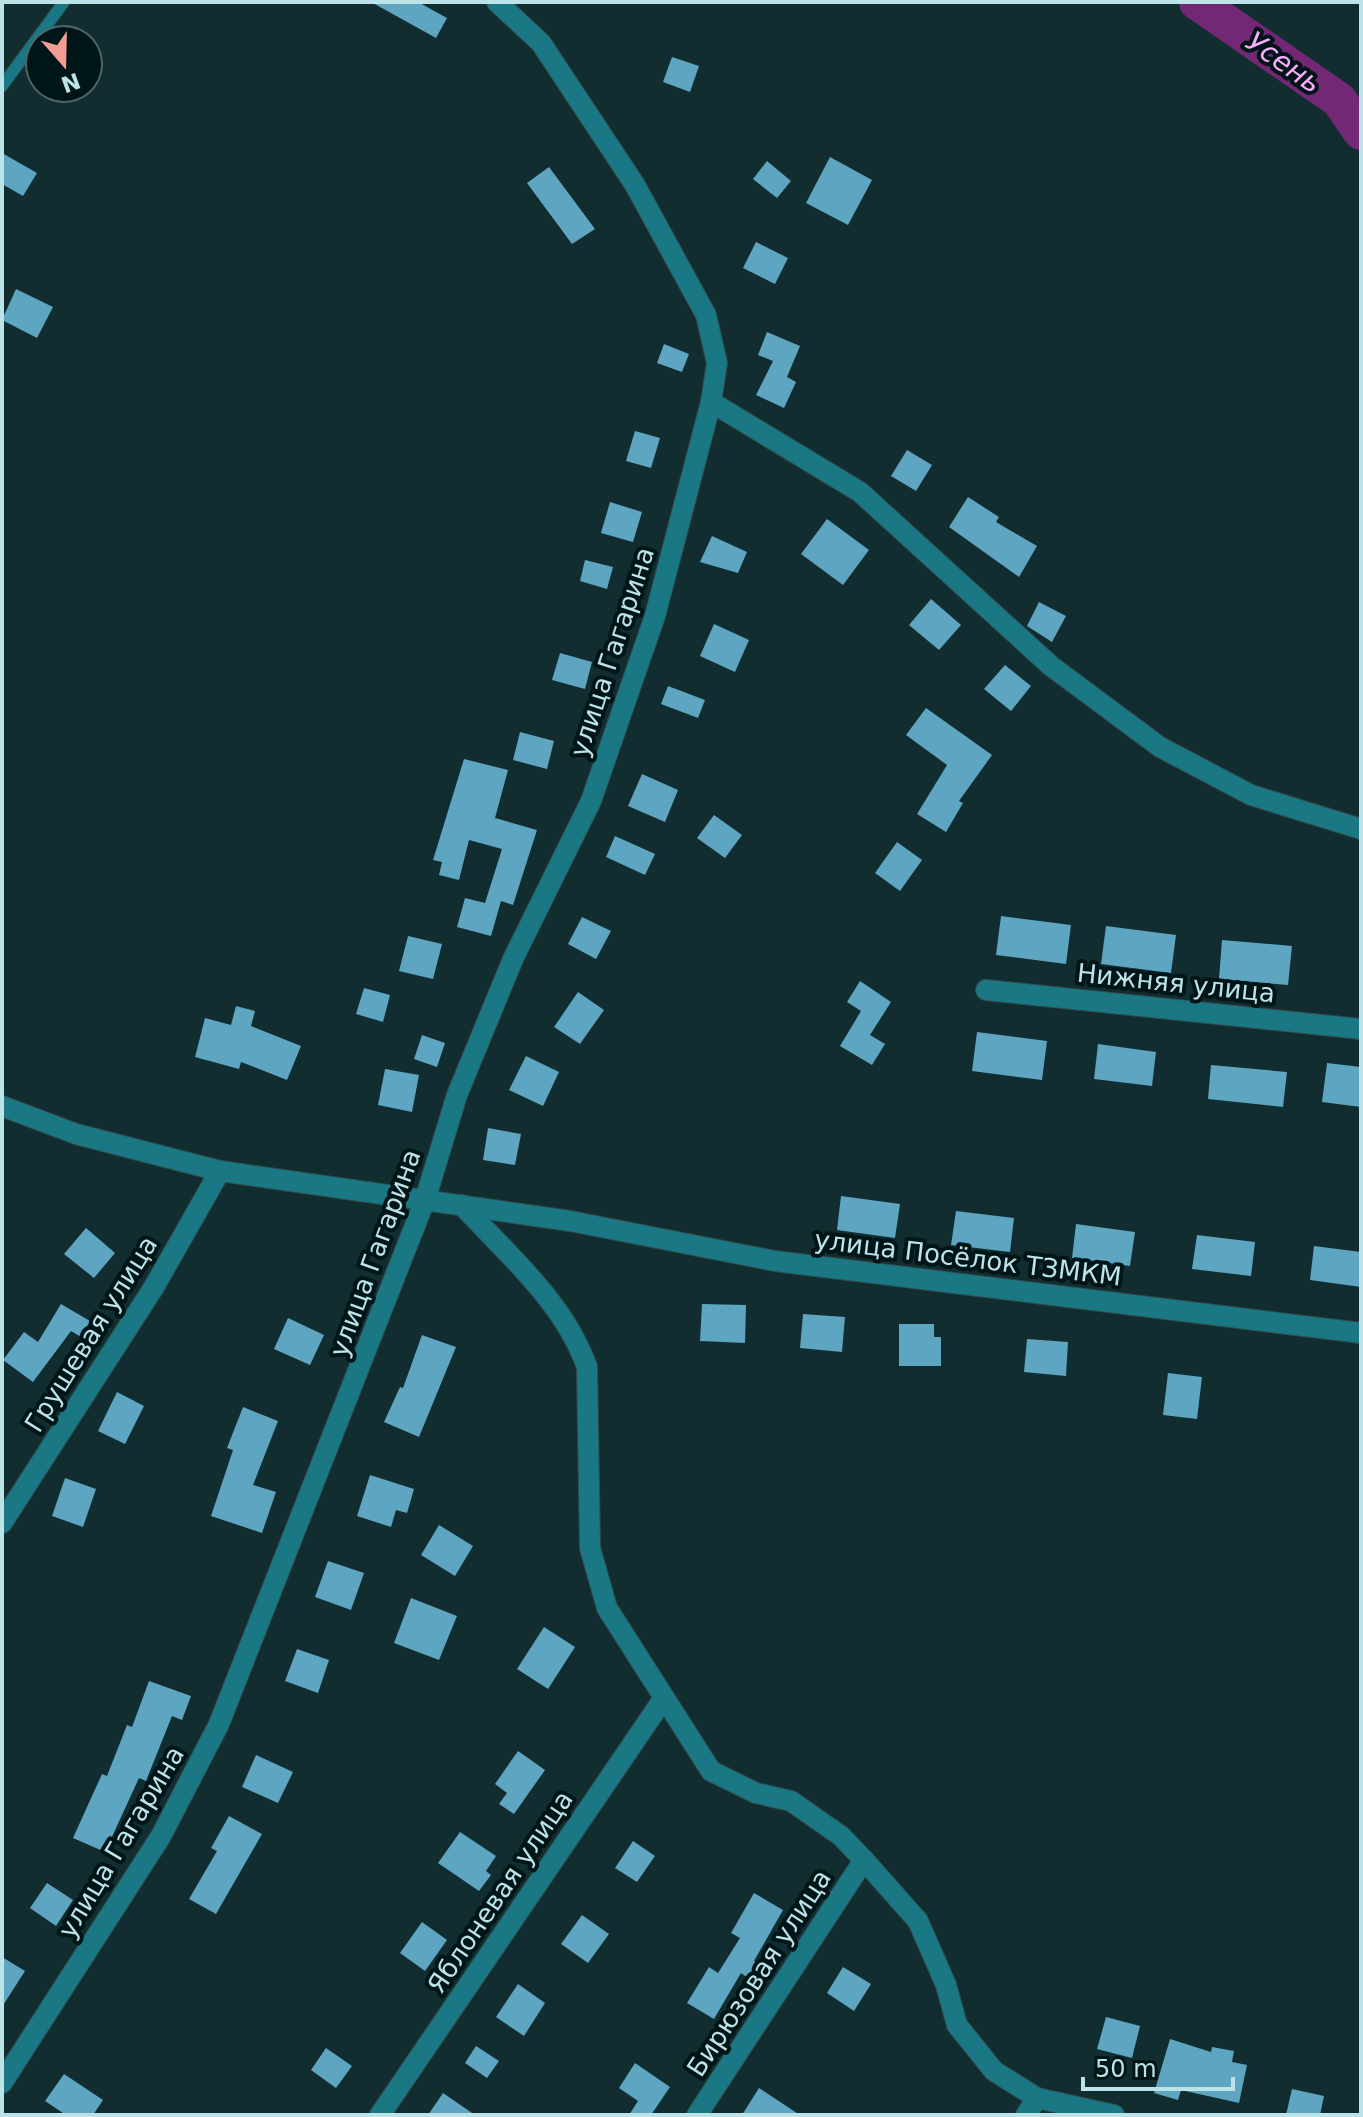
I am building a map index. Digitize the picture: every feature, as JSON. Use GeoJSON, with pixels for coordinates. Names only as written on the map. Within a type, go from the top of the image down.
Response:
{"type":"FeatureCollection","features":[{"type":"Feature","properties":{"kind":"street","name":"улица Гагарина"},"geometry":{"type":"LineString","coordinates":[[2,2083],[161,1836],[219,1724],[425,1200],[457,1095],[513,959],[591,801],[655,616],[711,402],[717,363],[706,315],[635,185],[541,43],[497,2]]}},
{"type":"Feature","properties":{"kind":"street"},"geometry":{"type":"LineString","coordinates":[[711,402],[860,492],[1051,666],[1160,747],[1251,795],[1361,829]]}},
{"type":"Feature","properties":{"kind":"street","name":"Нижняя улица"},"geometry":{"type":"LineString","coordinates":[[986,990],[1361,1029]]}},
{"type":"Feature","properties":{"kind":"street","name":"улица Посёлок ТЗМКМ"},"geometry":{"type":"LineString","coordinates":[[2,1106],[76,1134],[220,1171],[570,1221],[775,1261],[1361,1333]]}},
{"type":"Feature","properties":{"kind":"street","name":"Грушевая улица"},"geometry":{"type":"LineString","coordinates":[[2,1523],[154,1287],[220,1171]]}},
{"type":"Feature","properties":{"kind":"street"},"geometry":{"type":"LineString","coordinates":[[462,1205],[551,1301],[578,1342],[587,1367],[590,1548],[607,1608],[711,1771],[756,1793],[791,1801],[841,1836],[864,1860],[918,1921],[946,1985],[957,2025],[994,2071],[1032,2106],[1114,2115]]}},
{"type":"Feature","properties":{"kind":"street","name":"Яблоневая улица"},"geometry":{"type":"LineString","coordinates":[[380,2115],[664,1698]]}},
{"type":"Feature","properties":{"kind":"street","name":"Бирюзовая улица"},"geometry":{"type":"LineString","coordinates":[[697,2115],[864,1860]]}},
{"type":"Feature","properties":{"kind":"lane"},"geometry":{"type":"LineString","coordinates":[[2,86],[64,2]]}},
{"type":"Feature","properties":{"kind":"building"},"geometry":{"type":"Polygon","coordinates":[[[371,2],[418,2],[447,18],[436,38],[371,2]]]}},
{"type":"Feature","properties":{"kind":"building"},"geometry":{"type":"Polygon","coordinates":[[[672,57],[699,66],[690,92],[663,82],[672,57]]]}},
{"type":"Feature","properties":{"kind":"building"},"geometry":{"type":"Polygon","coordinates":[[[2,153],[37,173],[23,196],[2,184],[2,153]]]}},
{"type":"Feature","properties":{"kind":"building"},"geometry":{"type":"Polygon","coordinates":[[[830,157],[872,180],[848,225],[806,203],[830,157]]]}},
{"type":"Feature","properties":{"kind":"building"},"geometry":{"type":"Polygon","coordinates":[[[767,161],[791,181],[777,198],[753,179],[767,161]]]}},
{"type":"Feature","properties":{"kind":"building"},"geometry":{"type":"Polygon","coordinates":[[[549,167],[595,229],[572,244],[527,183],[549,167]]]}},
{"type":"Feature","properties":{"kind":"building"},"geometry":{"type":"Polygon","coordinates":[[[756,242],[788,258],[775,284],[743,268],[756,242]]]}},
{"type":"Feature","properties":{"kind":"building"},"geometry":{"type":"Polygon","coordinates":[[[16,289],[53,307],[37,338],[2,320],[16,289]]]}},
{"type":"Feature","properties":{"kind":"building"},"geometry":{"type":"Polygon","coordinates":[[[767,332],[800,346],[787,377],[796,382],[784,408],[756,395],[773,361],[758,355],[767,332]]]}},
{"type":"Feature","properties":{"kind":"building"},"geometry":{"type":"Polygon","coordinates":[[[664,344],[689,354],[682,372],[657,363],[664,344]]]}},
{"type":"Feature","properties":{"kind":"building"},"geometry":{"type":"Polygon","coordinates":[[[635,431],[660,438],[651,468],[626,461],[635,431]]]}},
{"type":"Feature","properties":{"kind":"building"},"geometry":{"type":"Polygon","coordinates":[[[907,450],[932,465],[916,491],[891,476],[907,450]]]}},
{"type":"Feature","properties":{"kind":"building"},"geometry":{"type":"Polygon","coordinates":[[[968,497],[999,517],[996,522],[1037,546],[1019,577],[949,527],[968,497]]]}},
{"type":"Feature","properties":{"kind":"building"},"geometry":{"type":"Polygon","coordinates":[[[610,502],[642,512],[633,542],[601,533],[610,502]]]}},
{"type":"Feature","properties":{"kind":"building"},"geometry":{"type":"Polygon","coordinates":[[[827,519],[869,550],[843,585],[801,554],[827,519]]]}},
{"type":"Feature","properties":{"kind":"building"},"geometry":{"type":"Polygon","coordinates":[[[712,536],[747,552],[738,573],[700,562],[712,536]]]}},
{"type":"Feature","properties":{"kind":"building"},"geometry":{"type":"Polygon","coordinates":[[[585,560],[613,567],[607,589],[580,581],[585,560]]]}},
{"type":"Feature","properties":{"kind":"building"},"geometry":{"type":"Polygon","coordinates":[[[931,599],[961,625],[939,650],[909,625],[931,599]]]}},
{"type":"Feature","properties":{"kind":"building"},"geometry":{"type":"Polygon","coordinates":[[[1039,602],[1066,616],[1052,642],[1027,626],[1039,602]]]}},
{"type":"Feature","properties":{"kind":"building"},"geometry":{"type":"Polygon","coordinates":[[[714,624],[749,640],[735,672],[700,656],[714,624]]]}},
{"type":"Feature","properties":{"kind":"building"},"geometry":{"type":"Polygon","coordinates":[[[560,653],[592,662],[585,689],[552,680],[560,653]]]}},
{"type":"Feature","properties":{"kind":"building"},"geometry":{"type":"Polygon","coordinates":[[[1005,665],[1031,686],[1011,711],[984,689],[1005,665]]]}},
{"type":"Feature","properties":{"kind":"building"},"geometry":{"type":"Polygon","coordinates":[[[668,686],[705,700],[698,718],[661,704],[668,686]]]}},
{"type":"Feature","properties":{"kind":"building"},"geometry":{"type":"Polygon","coordinates":[[[926,708],[992,755],[959,801],[963,803],[946,832],[917,814],[947,765],[906,735],[926,708]]]}},
{"type":"Feature","properties":{"kind":"building"},"geometry":{"type":"Polygon","coordinates":[[[520,732],[554,741],[547,769],[513,760],[520,732]]]}},
{"type":"Feature","properties":{"kind":"building"},"geometry":{"type":"Polygon","coordinates":[[[464,759],[508,770],[495,818],[537,830],[513,905],[501,901],[491,936],[457,927],[465,898],[485,903],[502,849],[469,840],[459,880],[439,875],[442,862],[433,860],[464,759]]]}},
{"type":"Feature","properties":{"kind":"building"},"geometry":{"type":"Polygon","coordinates":[[[642,774],[678,790],[665,822],[628,806],[642,774]]]}},
{"type":"Feature","properties":{"kind":"building"},"geometry":{"type":"Polygon","coordinates":[[[714,815],[742,835],[725,858],[697,838],[714,815]]]}},
{"type":"Feature","properties":{"kind":"building"},"geometry":{"type":"Polygon","coordinates":[[[615,836],[655,854],[645,875],[606,857],[615,836]]]}},
{"type":"Feature","properties":{"kind":"building"},"geometry":{"type":"Polygon","coordinates":[[[897,842],[922,860],[900,891],[875,873],[897,842]]]}},
{"type":"Feature","properties":{"kind":"building"},"geometry":{"type":"Polygon","coordinates":[[[1001,916],[1071,925],[1066,964],[996,955],[1001,916]]]}},
{"type":"Feature","properties":{"kind":"building"},"geometry":{"type":"Polygon","coordinates":[[[582,917],[611,931],[596,959],[568,944],[582,917]]]}},
{"type":"Feature","properties":{"kind":"building"},"geometry":{"type":"Polygon","coordinates":[[[1106,926],[1176,935],[1171,973],[1101,964],[1106,926]]]}},
{"type":"Feature","properties":{"kind":"building"},"geometry":{"type":"Polygon","coordinates":[[[408,936],[442,944],[433,979],[399,971],[408,936]]]}},
{"type":"Feature","properties":{"kind":"building"},"geometry":{"type":"Polygon","coordinates":[[[1222,940],[1292,946],[1288,985],[1219,979],[1222,940]]]}},
{"type":"Feature","properties":{"kind":"building"},"geometry":{"type":"Polygon","coordinates":[[[860,981],[891,1002],[870,1035],[885,1044],[872,1065],[840,1046],[861,1011],[847,1002],[860,981]]]}},
{"type":"Feature","properties":{"kind":"building"},"geometry":{"type":"Polygon","coordinates":[[[364,988],[390,995],[383,1022],[356,1014],[364,988]]]}},
{"type":"Feature","properties":{"kind":"building"},"geometry":{"type":"Polygon","coordinates":[[[578,992],[604,1010],[580,1044],[554,1027],[578,992]]]}},
{"type":"Feature","properties":{"kind":"building"},"geometry":{"type":"Polygon","coordinates":[[[236,1006],[255,1011],[251,1026],[301,1046],[287,1080],[241,1062],[239,1069],[195,1057],[205,1018],[231,1025],[236,1006]]]}},
{"type":"Feature","properties":{"kind":"building"},"geometry":{"type":"Polygon","coordinates":[[[977,1032],[1047,1041],[1042,1080],[972,1071],[977,1032]]]}},
{"type":"Feature","properties":{"kind":"building"},"geometry":{"type":"Polygon","coordinates":[[[422,1035],[445,1043],[437,1067],[414,1059],[422,1035]]]}},
{"type":"Feature","properties":{"kind":"building"},"geometry":{"type":"Polygon","coordinates":[[[1098,1044],[1156,1052],[1152,1086],[1094,1079],[1098,1044]]]}},
{"type":"Feature","properties":{"kind":"building"},"geometry":{"type":"Polygon","coordinates":[[[526,1056],[559,1072],[543,1106],[509,1090],[526,1056]]]}},
{"type":"Feature","properties":{"kind":"building"},"geometry":{"type":"Polygon","coordinates":[[[1327,1063],[1361,1067],[1361,1107],[1322,1102],[1327,1063]]]}},
{"type":"Feature","properties":{"kind":"building"},"geometry":{"type":"Polygon","coordinates":[[[1211,1065],[1287,1072],[1283,1107],[1208,1099],[1211,1065]]]}},
{"type":"Feature","properties":{"kind":"building"},"geometry":{"type":"Polygon","coordinates":[[[385,1069],[419,1075],[412,1112],[378,1105],[385,1069]]]}},
{"type":"Feature","properties":{"kind":"building"},"geometry":{"type":"Polygon","coordinates":[[[488,1128],[521,1134],[515,1165],[483,1160],[488,1128]]]}},
{"type":"Feature","properties":{"kind":"building"},"geometry":{"type":"Polygon","coordinates":[[[841,1196],[900,1204],[895,1238],[837,1230],[841,1196]]]}},
{"type":"Feature","properties":{"kind":"building"},"geometry":{"type":"Polygon","coordinates":[[[956,1211],[1014,1218],[1010,1252],[951,1245],[956,1211]]]}},
{"type":"Feature","properties":{"kind":"building"},"geometry":{"type":"Polygon","coordinates":[[[1076,1224],[1135,1232],[1130,1266],[1072,1258],[1076,1224]]]}},
{"type":"Feature","properties":{"kind":"building"},"geometry":{"type":"Polygon","coordinates":[[[86,1228],[115,1253],[94,1278],[64,1254],[86,1228]]]}},
{"type":"Feature","properties":{"kind":"building"},"geometry":{"type":"Polygon","coordinates":[[[1197,1235],[1255,1242],[1251,1276],[1192,1269],[1197,1235]]]}},
{"type":"Feature","properties":{"kind":"building"},"geometry":{"type":"Polygon","coordinates":[[[1314,1246],[1361,1252],[1361,1287],[1310,1280],[1314,1246]]]}},
{"type":"Feature","properties":{"kind":"building"},"geometry":{"type":"Polygon","coordinates":[[[61,1304],[90,1321],[81,1337],[71,1331],[33,1382],[3,1360],[24,1332],[38,1342],[61,1304]]]}},
{"type":"Feature","properties":{"kind":"building"},"geometry":{"type":"Polygon","coordinates":[[[702,1304],[746,1305],[745,1343],[700,1341],[702,1304]]]}},
{"type":"Feature","properties":{"kind":"building"},"geometry":{"type":"Polygon","coordinates":[[[803,1314],[845,1317],[842,1352],[800,1348],[803,1314]]]}},
{"type":"Feature","properties":{"kind":"building"},"geometry":{"type":"Polygon","coordinates":[[[288,1318],[324,1335],[310,1365],[274,1349],[288,1318]]]}},
{"type":"Feature","properties":{"kind":"building"},"geometry":{"type":"Polygon","coordinates":[[[899,1324],[934,1324],[934,1337],[941,1337],[941,1366],[899,1366],[899,1324]]]}},
{"type":"Feature","properties":{"kind":"building"},"geometry":{"type":"Polygon","coordinates":[[[422,1335],[456,1347],[419,1437],[384,1422],[400,1387],[403,1388],[422,1335]]]}},
{"type":"Feature","properties":{"kind":"building"},"geometry":{"type":"Polygon","coordinates":[[[1027,1339],[1068,1342],[1066,1376],[1024,1372],[1027,1339]]]}},
{"type":"Feature","properties":{"kind":"building"},"geometry":{"type":"Polygon","coordinates":[[[1168,1373],[1202,1377],[1197,1419],[1163,1415],[1168,1373]]]}},
{"type":"Feature","properties":{"kind":"building"},"geometry":{"type":"Polygon","coordinates":[[[117,1392],[144,1406],[125,1444],[98,1431],[117,1392]]]}},
{"type":"Feature","properties":{"kind":"building"},"geometry":{"type":"Polygon","coordinates":[[[243,1407],[278,1421],[253,1485],[276,1492],[262,1533],[211,1516],[233,1450],[227,1448],[243,1407]]]}},
{"type":"Feature","properties":{"kind":"building"},"geometry":{"type":"Polygon","coordinates":[[[370,1475],[414,1489],[407,1513],[396,1510],[391,1527],[357,1516],[370,1475]]]}},
{"type":"Feature","properties":{"kind":"building"},"geometry":{"type":"Polygon","coordinates":[[[65,1478],[96,1489],[83,1527],[52,1516],[65,1478]]]}},
{"type":"Feature","properties":{"kind":"building"},"geometry":{"type":"Polygon","coordinates":[[[439,1525],[473,1546],[455,1576],[421,1555],[439,1525]]]}},
{"type":"Feature","properties":{"kind":"building"},"geometry":{"type":"Polygon","coordinates":[[[328,1561],[364,1573],[351,1610],[315,1597],[328,1561]]]}},
{"type":"Feature","properties":{"kind":"building"},"geometry":{"type":"Polygon","coordinates":[[[411,1598],[457,1616],[439,1660],[394,1643],[411,1598]]]}},
{"type":"Feature","properties":{"kind":"building"},"geometry":{"type":"Polygon","coordinates":[[[544,1627],[575,1647],[548,1689],[517,1669],[544,1627]]]}},
{"type":"Feature","properties":{"kind":"building"},"geometry":{"type":"Polygon","coordinates":[[[297,1649],[329,1660],[318,1693],[285,1681],[297,1649]]]}},
{"type":"Feature","properties":{"kind":"building"},"geometry":{"type":"Polygon","coordinates":[[[149,1681],[191,1696],[182,1720],[172,1716],[146,1781],[139,1778],[105,1852],[73,1838],[102,1774],[107,1776],[127,1725],[132,1727],[149,1681]]]}},
{"type":"Feature","properties":{"kind":"building"},"geometry":{"type":"Polygon","coordinates":[[[518,1751],[545,1770],[514,1814],[499,1804],[507,1793],[495,1784],[518,1751]]]}},
{"type":"Feature","properties":{"kind":"building"},"geometry":{"type":"Polygon","coordinates":[[[256,1755],[293,1772],[278,1803],[242,1787],[256,1755]]]}},
{"type":"Feature","properties":{"kind":"building"},"geometry":{"type":"Polygon","coordinates":[[[229,1816],[262,1834],[216,1914],[189,1899],[217,1851],[211,1848],[229,1816]]]}},
{"type":"Feature","properties":{"kind":"building"},"geometry":{"type":"Polygon","coordinates":[[[460,1832],[496,1856],[486,1871],[491,1875],[479,1891],[438,1863],[460,1832]]]}},
{"type":"Feature","properties":{"kind":"building"},"geometry":{"type":"Polygon","coordinates":[[[633,1841],[655,1856],[637,1882],[615,1868],[633,1841]]]}},
{"type":"Feature","properties":{"kind":"building"},"geometry":{"type":"Polygon","coordinates":[[[47,1883],[73,1900],[56,1926],[30,1908],[47,1883]]]}},
{"type":"Feature","properties":{"kind":"building"},"geometry":{"type":"Polygon","coordinates":[[[754,1893],[783,1910],[754,1961],[762,1966],[752,1981],[741,1973],[714,2019],[687,2003],[709,1967],[718,1973],[740,1938],[731,1933],[754,1893]]]}},
{"type":"Feature","properties":{"kind":"building"},"geometry":{"type":"Polygon","coordinates":[[[582,1915],[609,1934],[588,1963],[561,1944],[582,1915]]]}},
{"type":"Feature","properties":{"kind":"building"},"geometry":{"type":"Polygon","coordinates":[[[422,1922],[447,1940],[425,1971],[400,1953],[422,1922]]]}},
{"type":"Feature","properties":{"kind":"building"},"geometry":{"type":"Polygon","coordinates":[[[2,1957],[25,1971],[2,2007],[2,1957]]]}},
{"type":"Feature","properties":{"kind":"building"},"geometry":{"type":"Polygon","coordinates":[[[843,1967],[871,1984],[854,2011],[827,1993],[843,1967]]]}},
{"type":"Feature","properties":{"kind":"building"},"geometry":{"type":"Polygon","coordinates":[[[518,1984],[545,2003],[524,2036],[496,2017],[518,1984]]]}},
{"type":"Feature","properties":{"kind":"building"},"geometry":{"type":"Polygon","coordinates":[[[1106,2017],[1140,2026],[1132,2058],[1097,2049],[1106,2017]]]}},
{"type":"Feature","properties":{"kind":"building"},"geometry":{"type":"Polygon","coordinates":[[[1170,2039],[1211,2052],[1212,2047],[1234,2051],[1232,2062],[1247,2065],[1239,2103],[1181,2090],[1178,2100],[1154,2093],[1170,2039]]]}},
{"type":"Feature","properties":{"kind":"building"},"geometry":{"type":"Polygon","coordinates":[[[476,2046],[499,2061],[487,2078],[465,2063],[476,2046]]]}},
{"type":"Feature","properties":{"kind":"building"},"geometry":{"type":"Polygon","coordinates":[[[326,2048],[352,2066],[336,2088],[311,2070],[326,2048]]]}},
{"type":"Feature","properties":{"kind":"building"},"geometry":{"type":"Polygon","coordinates":[[[635,2063],[670,2087],[651,2115],[629,2115],[638,2101],[619,2088],[635,2063]]]}},
{"type":"Feature","properties":{"kind":"building"},"geometry":{"type":"Polygon","coordinates":[[[64,2074],[103,2100],[93,2115],[66,2115],[45,2101],[64,2074]]]}},
{"type":"Feature","properties":{"kind":"building"},"geometry":{"type":"Polygon","coordinates":[[[759,2088],[800,2115],[742,2115],[759,2088]]]}},
{"type":"Feature","properties":{"kind":"building"},"geometry":{"type":"Polygon","coordinates":[[[1292,2089],[1324,2096],[1320,2115],[1286,2115],[1292,2089]]]}},
{"type":"Feature","properties":{"kind":"building"},"geometry":{"type":"Polygon","coordinates":[[[443,2093],[475,2115],[428,2115],[443,2093]]]}},
{"type":"Feature","properties":{"kind":"waterway","name":"Усень"},"geometry":{"type":"LineString","coordinates":[[1197,2],[1339,100],[1361,132]]}}]}
